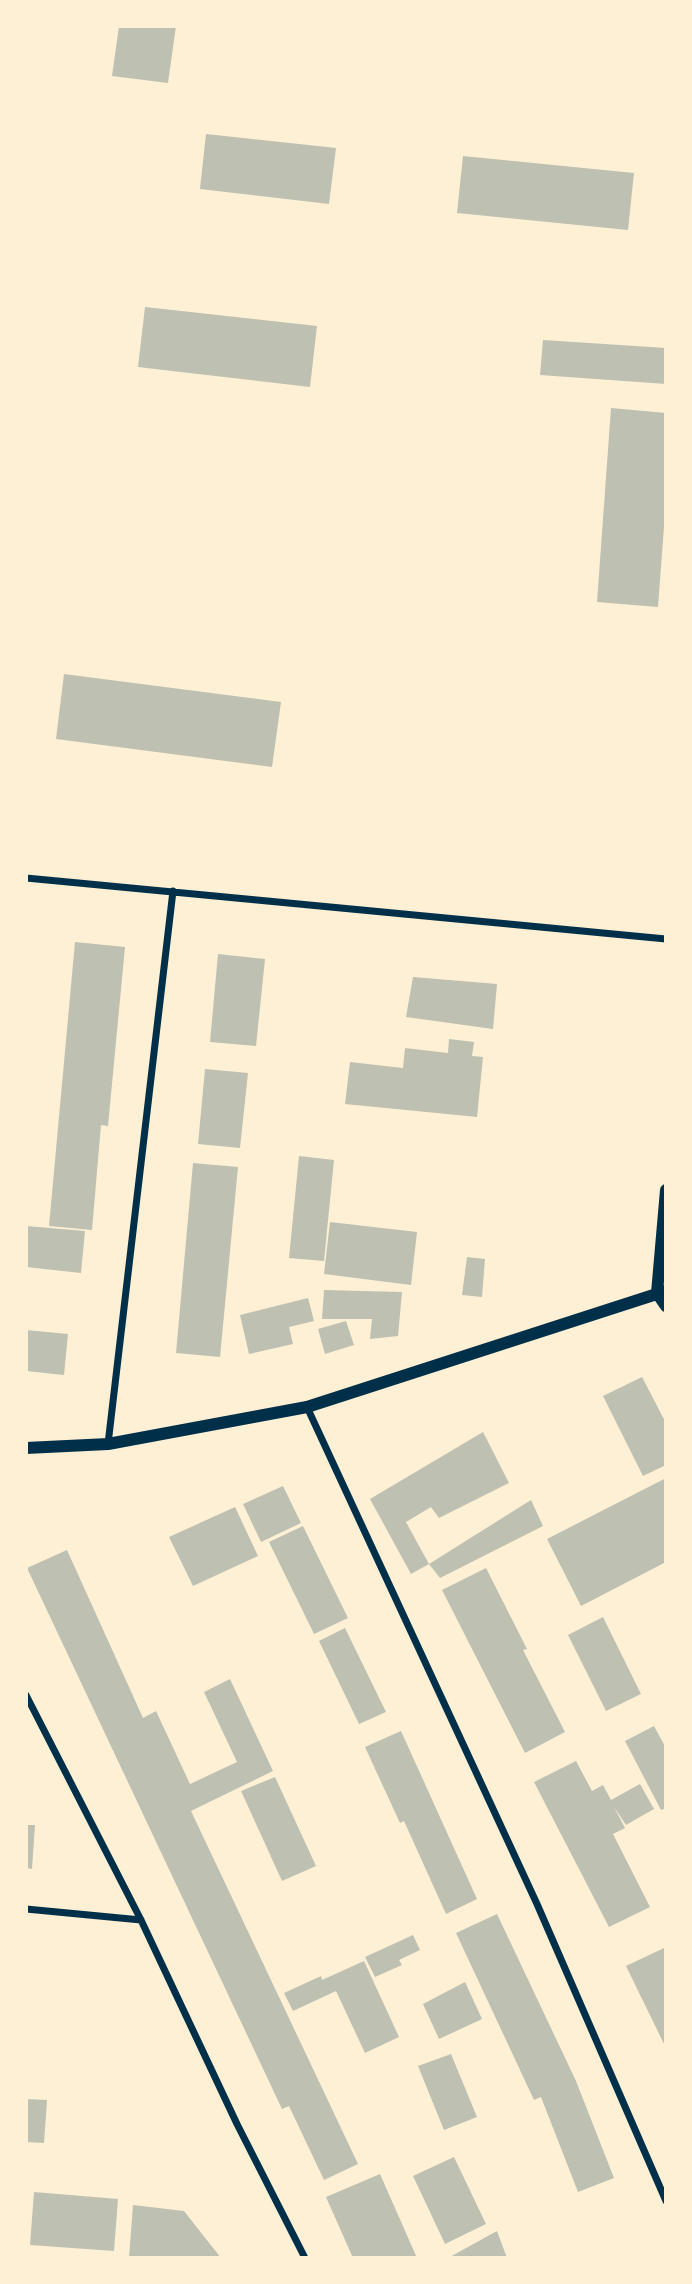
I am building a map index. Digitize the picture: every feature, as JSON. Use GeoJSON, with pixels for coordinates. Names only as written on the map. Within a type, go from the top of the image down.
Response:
{"type":"FeatureCollection","features":[{"type":"Feature","properties":{"kind":"street"},"geometry":{"type":"LineString","coordinates":[[26,878],[666,939]]}},
{"type":"Feature","properties":{"kind":"street"},"geometry":{"type":"LineString","coordinates":[[108,1444],[173,891]]}},
{"type":"Feature","properties":{"kind":"street"},"geometry":{"type":"LineString","coordinates":[[666,1190],[662,1292],[666,1306]]}},
{"type":"Feature","properties":{"kind":"street"},"geometry":{"type":"LineString","coordinates":[[26,1448],[108,1444],[307,1407],[662,1292]]}},
{"type":"Feature","properties":{"kind":"street"},"geometry":{"type":"LineString","coordinates":[[307,1407],[537,1904],[666,2201]]}},
{"type":"Feature","properties":{"kind":"street"},"geometry":{"type":"LineString","coordinates":[[26,1695],[141,1920],[236,2124],[305,2258]]}},
{"type":"Feature","properties":{"kind":"street"},"geometry":{"type":"LineString","coordinates":[[26,1909],[141,1920]]}},
{"type":"Feature","properties":{"kind":"building"},"geometry":{"type":"Polygon","coordinates":[[[119,26],[176,26],[168,83],[112,76],[119,26]]]}},
{"type":"Feature","properties":{"kind":"building"},"geometry":{"type":"Polygon","coordinates":[[[206,134],[336,148],[329,204],[200,189],[206,134]]]}},
{"type":"Feature","properties":{"kind":"building"},"geometry":{"type":"Polygon","coordinates":[[[463,156],[634,173],[628,230],[457,213],[463,156]]]}},
{"type":"Feature","properties":{"kind":"building"},"geometry":{"type":"Polygon","coordinates":[[[145,307],[317,326],[310,387],[138,367],[145,307]]]}},
{"type":"Feature","properties":{"kind":"building"},"geometry":{"type":"Polygon","coordinates":[[[543,340],[666,348],[666,384],[540,375],[543,340]]]}},
{"type":"Feature","properties":{"kind":"building"},"geometry":{"type":"Polygon","coordinates":[[[611,408],[666,413],[666,500],[658,607],[597,602],[611,408]]]}},
{"type":"Feature","properties":{"kind":"building"},"geometry":{"type":"Polygon","coordinates":[[[64,674],[281,702],[272,767],[56,739],[64,674]]]}},
{"type":"Feature","properties":{"kind":"building"},"geometry":{"type":"Polygon","coordinates":[[[75,942],[125,947],[108,1126],[101,1125],[92,1230],[49,1226],[75,942]]]}},
{"type":"Feature","properties":{"kind":"building"},"geometry":{"type":"Polygon","coordinates":[[[218,954],[265,959],[256,1046],[210,1042],[218,954]]]}},
{"type":"Feature","properties":{"kind":"building"},"geometry":{"type":"Polygon","coordinates":[[[413,977],[497,984],[493,1029],[406,1017],[413,977]]]}},
{"type":"Feature","properties":{"kind":"building"},"geometry":{"type":"Polygon","coordinates":[[[449,1039],[474,1042],[472,1056],[483,1057],[477,1117],[345,1104],[350,1062],[403,1068],[405,1048],[448,1053],[449,1039]]]}},
{"type":"Feature","properties":{"kind":"building"},"geometry":{"type":"Polygon","coordinates":[[[205,1069],[248,1073],[240,1148],[198,1144],[205,1069]]]}},
{"type":"Feature","properties":{"kind":"building"},"geometry":{"type":"Polygon","coordinates":[[[299,1156],[334,1160],[324,1261],[289,1258],[299,1156]]]}},
{"type":"Feature","properties":{"kind":"building"},"geometry":{"type":"Polygon","coordinates":[[[193,1163],[238,1167],[220,1357],[176,1353],[193,1163]]]}},
{"type":"Feature","properties":{"kind":"building"},"geometry":{"type":"Polygon","coordinates":[[[330,1222],[417,1232],[411,1285],[324,1274],[330,1222]]]}},
{"type":"Feature","properties":{"kind":"building"},"geometry":{"type":"Polygon","coordinates":[[[26,1226],[85,1231],[81,1273],[26,1267],[26,1226]]]}},
{"type":"Feature","properties":{"kind":"building"},"geometry":{"type":"Polygon","coordinates":[[[467,1257],[485,1259],[482,1297],[462,1295],[467,1257]]]}},
{"type":"Feature","properties":{"kind":"building"},"geometry":{"type":"Polygon","coordinates":[[[324,1290],[402,1292],[398,1336],[370,1339],[372,1319],[322,1319],[324,1290]]]}},
{"type":"Feature","properties":{"kind":"building"},"geometry":{"type":"Polygon","coordinates":[[[308,1298],[314,1321],[289,1327],[293,1344],[249,1354],[240,1315],[308,1298]]]}},
{"type":"Feature","properties":{"kind":"building"},"geometry":{"type":"Polygon","coordinates":[[[346,1321],[354,1345],[325,1354],[318,1329],[346,1321]]]}},
{"type":"Feature","properties":{"kind":"building"},"geometry":{"type":"Polygon","coordinates":[[[26,1330],[68,1334],[64,1375],[26,1371],[26,1330]]]}},
{"type":"Feature","properties":{"kind":"building"},"geometry":{"type":"Polygon","coordinates":[[[642,1377],[666,1423],[666,1465],[643,1476],[603,1396],[642,1377]]]}},
{"type":"Feature","properties":{"kind":"building"},"geometry":{"type":"Polygon","coordinates":[[[483,1432],[509,1483],[439,1518],[431,1507],[406,1522],[429,1564],[411,1574],[370,1499],[483,1432]]]}},
{"type":"Feature","properties":{"kind":"building"},"geometry":{"type":"Polygon","coordinates":[[[666,1478],[666,1562],[581,1606],[547,1539],[666,1478]]]}},
{"type":"Feature","properties":{"kind":"building"},"geometry":{"type":"Polygon","coordinates":[[[283,1486],[301,1523],[261,1542],[243,1504],[283,1486]]]}},
{"type":"Feature","properties":{"kind":"building"},"geometry":{"type":"Polygon","coordinates":[[[531,1500],[543,1526],[440,1578],[429,1564],[531,1500]]]}},
{"type":"Feature","properties":{"kind":"building"},"geometry":{"type":"Polygon","coordinates":[[[235,1507],[258,1556],[193,1586],[169,1537],[235,1507]]]}},
{"type":"Feature","properties":{"kind":"building"},"geometry":{"type":"Polygon","coordinates":[[[303,1526],[348,1618],[314,1634],[269,1542],[303,1526]]]}},
{"type":"Feature","properties":{"kind":"building"},"geometry":{"type":"Polygon","coordinates":[[[67,1550],[143,1718],[156,1711],[190,1784],[237,1762],[204,1692],[230,1679],[273,1771],[191,1811],[358,2164],[324,2180],[289,2106],[282,2109],[27,1568],[67,1550]]]}},
{"type":"Feature","properties":{"kind":"building"},"geometry":{"type":"Polygon","coordinates":[[[486,1568],[527,1649],[523,1650],[565,1732],[525,1753],[442,1590],[486,1568]]]}},
{"type":"Feature","properties":{"kind":"building"},"geometry":{"type":"Polygon","coordinates":[[[603,1617],[641,1694],[606,1711],[568,1635],[603,1617]]]}},
{"type":"Feature","properties":{"kind":"building"},"geometry":{"type":"Polygon","coordinates":[[[345,1628],[386,1712],[359,1724],[319,1641],[345,1628]]]}},
{"type":"Feature","properties":{"kind":"building"},"geometry":{"type":"Polygon","coordinates":[[[654,1726],[666,1748],[666,1808],[661,1810],[625,1741],[654,1726]]]}},
{"type":"Feature","properties":{"kind":"building"},"geometry":{"type":"Polygon","coordinates":[[[401,1731],[477,1899],[446,1914],[404,1821],[400,1823],[365,1747],[401,1731]]]}},
{"type":"Feature","properties":{"kind":"building"},"geometry":{"type":"Polygon","coordinates":[[[576,1761],[592,1791],[603,1785],[611,1800],[640,1784],[654,1809],[626,1825],[614,1807],[625,1828],[613,1834],[650,1907],[609,1927],[534,1782],[576,1761]]]}},
{"type":"Feature","properties":{"kind":"building"},"geometry":{"type":"Polygon","coordinates":[[[275,1777],[316,1866],[282,1881],[241,1791],[275,1777]]]}},
{"type":"Feature","properties":{"kind":"building"},"geometry":{"type":"Polygon","coordinates":[[[26,1825],[35,1825],[32,1869],[26,1868],[26,1825]]]}},
{"type":"Feature","properties":{"kind":"building"},"geometry":{"type":"Polygon","coordinates":[[[497,1914],[576,2081],[614,2178],[578,2192],[541,2097],[534,2100],[456,1933],[497,1914]]]}},
{"type":"Feature","properties":{"kind":"building"},"geometry":{"type":"Polygon","coordinates":[[[413,1935],[420,1950],[399,1960],[402,1965],[375,1977],[365,1957],[413,1935]]]}},
{"type":"Feature","properties":{"kind":"building"},"geometry":{"type":"Polygon","coordinates":[[[664,1948],[666,1952],[666,2048],[626,1966],[664,1948]]]}},
{"type":"Feature","properties":{"kind":"building"},"geometry":{"type":"Polygon","coordinates":[[[364,1961],[399,2037],[365,2053],[336,1991],[293,2011],[284,1993],[364,1961]]]}},
{"type":"Feature","properties":{"kind":"building"},"geometry":{"type":"Polygon","coordinates":[[[465,1982],[482,2019],[439,2039],[423,2004],[465,1982]]]}},
{"type":"Feature","properties":{"kind":"building"},"geometry":{"type":"Polygon","coordinates":[[[451,2054],[477,2117],[444,2130],[418,2066],[451,2054]]]}},
{"type":"Feature","properties":{"kind":"building"},"geometry":{"type":"Polygon","coordinates":[[[26,2099],[47,2100],[44,2143],[26,2142],[26,2099]]]}},
{"type":"Feature","properties":{"kind":"building"},"geometry":{"type":"Polygon","coordinates":[[[454,2157],[486,2224],[445,2244],[413,2176],[454,2157]]]}},
{"type":"Feature","properties":{"kind":"building"},"geometry":{"type":"Polygon","coordinates":[[[380,2174],[417,2258],[353,2258],[326,2197],[380,2174]]]}},
{"type":"Feature","properties":{"kind":"building"},"geometry":{"type":"Polygon","coordinates":[[[34,2192],[118,2199],[114,2251],[30,2245],[34,2192]]]}},
{"type":"Feature","properties":{"kind":"building"},"geometry":{"type":"Polygon","coordinates":[[[133,2205],[184,2211],[221,2258],[129,2258],[133,2205]]]}},
{"type":"Feature","properties":{"kind":"building"},"geometry":{"type":"Polygon","coordinates":[[[497,2231],[507,2258],[448,2258],[497,2231]]]}}]}
